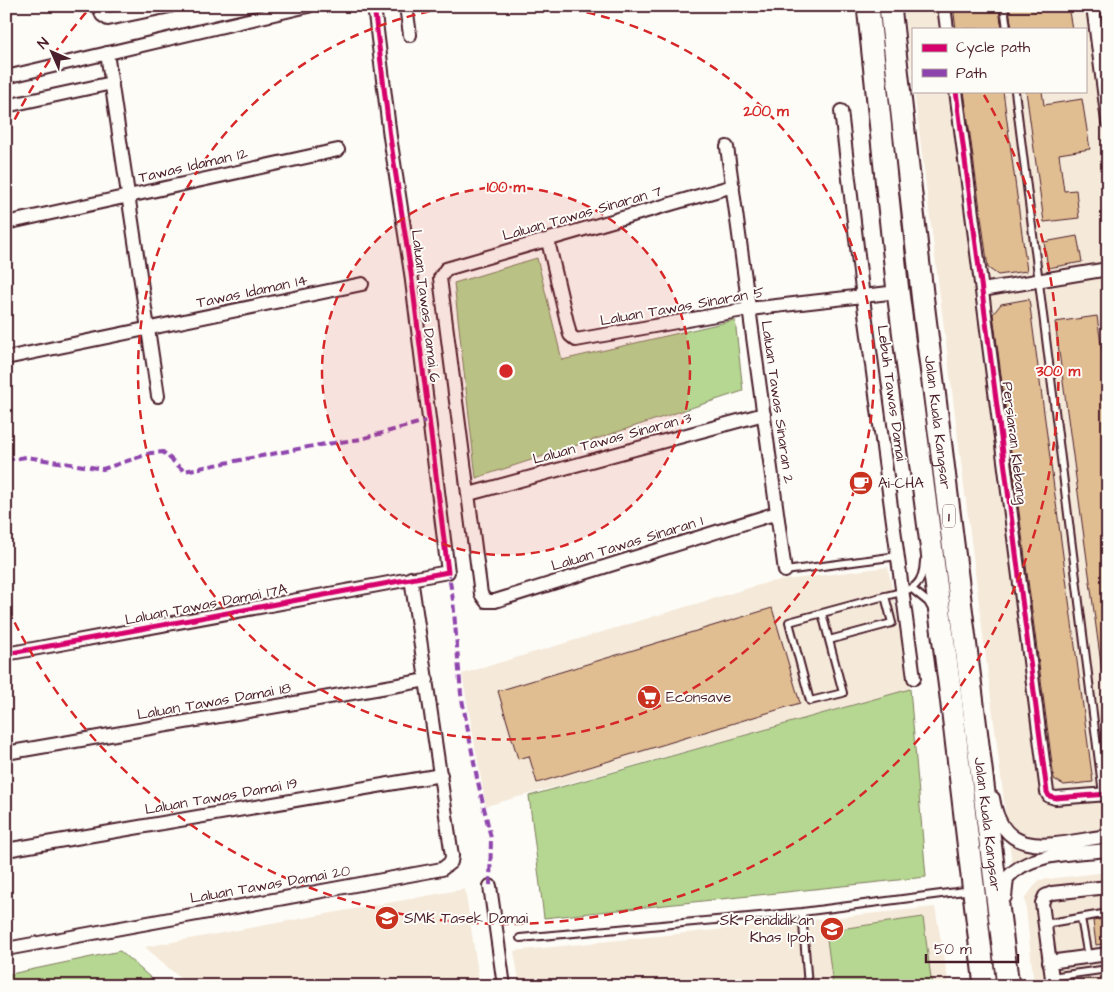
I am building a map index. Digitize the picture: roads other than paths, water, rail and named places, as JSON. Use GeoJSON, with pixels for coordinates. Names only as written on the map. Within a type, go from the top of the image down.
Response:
{"type":"FeatureCollection","features":[{"type":"Feature","properties":{"kind":"highway","name":"Jalan Kuala Kangsar"},"geometry":{"type":"LineString","coordinates":[[868,6],[925,528],[948,669],[985,986]]}},
{"type":"Feature","properties":{"kind":"highway","name":"Jalan Kuala Kangsar"},"geometry":{"type":"LineString","coordinates":[[890,6],[923,302],[977,749],[1008,986]]}},
{"type":"Feature","properties":{"kind":"street"},"geometry":{"type":"LineString","coordinates":[[99,6],[105,18],[112,19],[170,6]]}},
{"type":"Feature","properties":{"kind":"street"},"geometry":{"type":"LineString","coordinates":[[6,77],[308,6]]}},
{"type":"Feature","properties":{"kind":"street","name":"Laluan Tawas Damai 6"},"geometry":{"type":"LineString","coordinates":[[374,6],[448,569],[446,573],[411,578]]}},
{"type":"Feature","properties":{"kind":"street"},"geometry":{"type":"LineString","coordinates":[[406,6],[410,35]]}},
{"type":"Feature","properties":{"kind":"street"},"geometry":{"type":"LineString","coordinates":[[944,6],[948,28]]}},
{"type":"Feature","properties":{"kind":"street"},"geometry":{"type":"LineString","coordinates":[[1093,6],[1108,122]]}},
{"type":"Feature","properties":{"kind":"street"},"geometry":{"type":"LineString","coordinates":[[6,223],[128,196],[107,53]]}},
{"type":"Feature","properties":{"kind":"street"},"geometry":{"type":"LineString","coordinates":[[6,106],[112,83]]}},
{"type":"Feature","properties":{"kind":"street","name":"Persiaran Klebang"},"geometry":{"type":"LineString","coordinates":[[956,92],[1047,792],[1055,798],[1106,794]]}},
{"type":"Feature","properties":{"kind":"street","name":"Lebuh Tawas Damai"},"geometry":{"type":"LineString","coordinates":[[842,111],[863,298],[898,556],[907,590],[914,678]]}},
{"type":"Feature","properties":{"kind":"street","name":"Laluan Tawas Sinaran 2"},"geometry":{"type":"LineString","coordinates":[[727,148],[785,571]]}},
{"type":"Feature","properties":{"kind":"street","name":"Tawas Idaman 12"},"geometry":{"type":"LineString","coordinates":[[158,396],[128,196],[338,150]]}},
{"type":"Feature","properties":{"kind":"street","name":"Laluan Tawas Sinaran 7"},"geometry":{"type":"LineString","coordinates":[[469,494],[440,278],[442,273],[446,269],[733,186]]}},
{"type":"Feature","properties":{"kind":"street","name":"Laluan Tawas Sinaran 5"},"geometry":{"type":"LineString","coordinates":[[548,241],[570,335],[576,340],[749,309],[863,298],[898,292]]}},
{"type":"Feature","properties":{"kind":"street"},"geometry":{"type":"LineString","coordinates":[[982,290],[1108,269]]}},
{"type":"Feature","properties":{"kind":"street","name":"Tawas Idaman 14"},"geometry":{"type":"LineString","coordinates":[[6,358],[362,284]]}},
{"type":"Feature","properties":{"kind":"street","name":"Laluan Tawas Sinaran 3"},"geometry":{"type":"LineString","coordinates":[[469,494],[764,414]]}},
{"type":"Feature","properties":{"kind":"street","name":"Laluan Tawas Sinaran 1"},"geometry":{"type":"LineString","coordinates":[[469,494],[481,594],[486,601],[495,601],[777,513]]}},
{"type":"Feature","properties":{"kind":"street"},"geometry":{"type":"LineString","coordinates":[[411,578],[441,775]]}},
{"type":"Feature","properties":{"kind":"street","name":"Laluan Tawas Damai 17A"},"geometry":{"type":"LineString","coordinates":[[6,654],[411,578]]}},
{"type":"Feature","properties":{"kind":"street","name":"Laluan Tawas Damai 18"},"geometry":{"type":"LineString","coordinates":[[6,753],[427,680]]}},
{"type":"Feature","properties":{"kind":"street"},"geometry":{"type":"LineString","coordinates":[[977,749],[988,766],[994,806],[1003,828],[1011,838],[1024,844],[1043,844],[1108,836]]}},
{"type":"Feature","properties":{"kind":"street","name":"Laluan Tawas Damai 19"},"geometry":{"type":"LineString","coordinates":[[6,850],[441,775]]}},
{"type":"Feature","properties":{"kind":"street","name":"Laluan Tawas Damai 20"},"geometry":{"type":"LineString","coordinates":[[6,949],[442,869],[451,862],[452,856],[441,775]]}},
{"type":"Feature","properties":{"kind":"street"},"geometry":{"type":"LineString","coordinates":[[1003,948],[1010,937],[1004,890],[1006,878],[1015,869],[1034,860],[1108,850]]}},
{"type":"Feature","properties":{"kind":"street"},"geometry":{"type":"LineString","coordinates":[[490,886],[504,986]]}},
{"type":"Feature","properties":{"kind":"street"},"geometry":{"type":"LineString","coordinates":[[1052,982],[1042,903],[1045,896],[1052,893],[1108,887]]}},
{"type":"Feature","properties":{"kind":"street"},"geometry":{"type":"LineString","coordinates":[[1050,962],[1108,954]]}},
{"type":"Feature","properties":{"kind":"lane"},"geometry":{"type":"LineString","coordinates":[[1004,6],[1007,28]]}},
{"type":"Feature","properties":{"kind":"lane"},"geometry":{"type":"LineString","coordinates":[[1015,92],[1106,794]]}},
{"type":"Feature","properties":{"kind":"lane"},"geometry":{"type":"LineString","coordinates":[[822,613],[843,693],[810,701],[789,622],[822,613],[907,590],[919,583],[924,571],[924,554]]}},
{"type":"Feature","properties":{"kind":"lane"},"geometry":{"type":"LineString","coordinates":[[785,571],[898,556]]}},
{"type":"Feature","properties":{"kind":"lane"},"geometry":{"type":"LineString","coordinates":[[907,590],[932,608],[940,661],[948,669]]}},
{"type":"Feature","properties":{"kind":"lane"},"geometry":{"type":"LineString","coordinates":[[829,640],[892,623],[885,596]]}},
{"type":"Feature","properties":{"kind":"lane"},"geometry":{"type":"LineString","coordinates":[[520,938],[802,912],[974,890]]}},
{"type":"Feature","properties":{"kind":"lane"},"geometry":{"type":"LineString","coordinates":[[802,912],[808,986]]}},
{"type":"Feature","properties":{"kind":"lane"},"geometry":{"type":"LineString","coordinates":[[1044,924],[1108,913]]}},
{"type":"Feature","properties":{"kind":"lane"},"geometry":{"type":"LineString","coordinates":[[1081,918],[1088,957]]}},
{"type":"Feature","properties":{"kind":"lane"},"geometry":{"type":"LineString","coordinates":[[1052,982],[1108,969]]}},
{"type":"Feature","properties":{"kind":"place","name":"Ai-CHA"},"geometry":{"type":"Point","coordinates":[861,483]}},
{"type":"Feature","properties":{"kind":"place","name":"Econsave"},"geometry":{"type":"Point","coordinates":[649,697]}},
{"type":"Feature","properties":{"kind":"place","name":"SMK Tasek Damai"},"geometry":{"type":"Point","coordinates":[387,918]}},
{"type":"Feature","properties":{"kind":"place","name":"SK Pendidikan Khas Ipoh"},"geometry":{"type":"Point","coordinates":[832,929]}}]}
